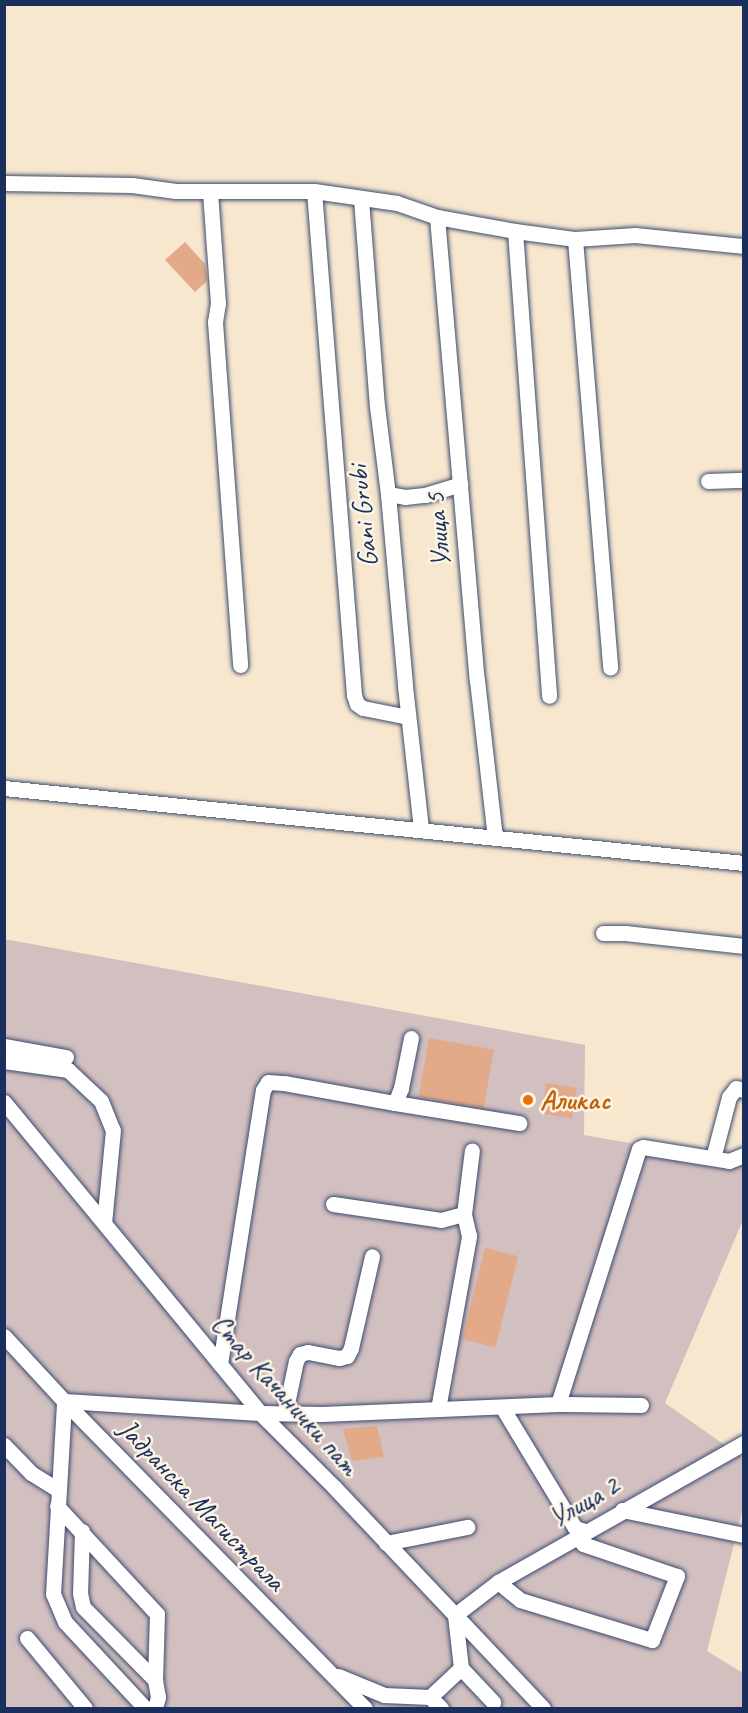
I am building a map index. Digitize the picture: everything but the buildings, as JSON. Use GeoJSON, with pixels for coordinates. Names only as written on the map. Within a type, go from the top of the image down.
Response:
{"type":"FeatureCollection","features":[{"type":"Feature","properties":{"kind":"street"},"geometry":{"type":"LineString","coordinates":[[4,183],[132,185],[176,191],[210,192],[279,189],[314,191],[397,203],[437,217],[575,239],[634,235],[744,246]]}},
{"type":"Feature","properties":{"kind":"street"},"geometry":{"type":"LineString","coordinates":[[314,191],[354,695],[357,704],[363,708],[408,717]]}},
{"type":"Feature","properties":{"kind":"street"},"geometry":{"type":"LineString","coordinates":[[210,192],[218,303],[216,334],[240,665]]}},
{"type":"Feature","properties":{"kind":"street","name":"Gani Grubi"},"geometry":{"type":"LineString","coordinates":[[361,199],[377,406],[388,494],[408,717],[421,829]]}},
{"type":"Feature","properties":{"kind":"street","name":"Улица 5"},"geometry":{"type":"LineString","coordinates":[[437,217],[477,680],[495,837]]}},
{"type":"Feature","properties":{"kind":"street"},"geometry":{"type":"LineString","coordinates":[[515,231],[549,696]]}},
{"type":"Feature","properties":{"kind":"street"},"geometry":{"type":"LineString","coordinates":[[575,239],[610,668]]}},
{"type":"Feature","properties":{"kind":"street"},"geometry":{"type":"LineString","coordinates":[[708,481],[744,480]]}},
{"type":"Feature","properties":{"kind":"street"},"geometry":{"type":"LineString","coordinates":[[388,494],[405,497],[425,495],[460,484]]}},
{"type":"Feature","properties":{"kind":"street"},"geometry":{"type":"LineString","coordinates":[[4,788],[744,862]]}},
{"type":"Feature","properties":{"kind":"street"},"geometry":{"type":"LineString","coordinates":[[603,933],[625,933],[744,946]]}},
{"type":"Feature","properties":{"kind":"street"},"geometry":{"type":"LineString","coordinates":[[395,1103],[401,1088],[411,1038]]}},
{"type":"Feature","properties":{"kind":"street"},"geometry":{"type":"LineString","coordinates":[[4,1046],[66,1057]]}},
{"type":"Feature","properties":{"kind":"street"},"geometry":{"type":"LineString","coordinates":[[4,1061],[68,1070],[101,1101],[113,1130],[104,1223]]}},
{"type":"Feature","properties":{"kind":"street"},"geometry":{"type":"LineString","coordinates":[[220,1364],[262,1090],[268,1082],[519,1123]]}},
{"type":"Feature","properties":{"kind":"street"},"geometry":{"type":"LineString","coordinates":[[712,1158],[729,1097],[736,1088],[744,1090]]}},
{"type":"Feature","properties":{"kind":"street","name":"Стар Качанички пат"},"geometry":{"type":"LineString","coordinates":[[4,1102],[260,1413],[543,1708]]}},
{"type":"Feature","properties":{"kind":"street"},"geometry":{"type":"LineString","coordinates":[[558,1404],[613,1239],[636,1154],[643,1147],[735,1160],[744,1155]]}},
{"type":"Feature","properties":{"kind":"street"},"geometry":{"type":"LineString","coordinates":[[438,1409],[469,1236],[464,1214],[471,1150]]}},
{"type":"Feature","properties":{"kind":"street"},"geometry":{"type":"LineString","coordinates":[[333,1204],[441,1220],[464,1214]]}},
{"type":"Feature","properties":{"kind":"street"},"geometry":{"type":"LineString","coordinates":[[285,1413],[296,1361],[300,1354],[308,1352],[339,1358],[347,1356],[351,1348],[372,1256]]}},
{"type":"Feature","properties":{"kind":"street","name":"Јадранска Магистрала"},"geometry":{"type":"LineString","coordinates":[[4,1336],[64,1401],[365,1708]]}},
{"type":"Feature","properties":{"kind":"street"},"geometry":{"type":"LineString","coordinates":[[145,1708],[65,1622],[57,1609],[53,1594],[64,1401],[260,1413],[558,1404],[641,1405]]}},
{"type":"Feature","properties":{"kind":"street"},"geometry":{"type":"LineString","coordinates":[[498,1582],[520,1600],[652,1640],[677,1576],[583,1544],[581,1533],[575,1528],[502,1407]]}},
{"type":"Feature","properties":{"kind":"street","name":"Улица 2"},"geometry":{"type":"LineString","coordinates":[[455,1615],[498,1582],[581,1533],[744,1443]]}},
{"type":"Feature","properties":{"kind":"street"},"geometry":{"type":"LineString","coordinates":[[4,1445],[31,1473],[58,1490]]}},
{"type":"Feature","properties":{"kind":"street"},"geometry":{"type":"LineString","coordinates":[[57,1506],[82,1530],[157,1614],[155,1680],[158,1697],[155,1708]]}},
{"type":"Feature","properties":{"kind":"street"},"geometry":{"type":"LineString","coordinates":[[622,1510],[744,1535]]}},
{"type":"Feature","properties":{"kind":"street"},"geometry":{"type":"LineString","coordinates":[[386,1543],[467,1527]]}},
{"type":"Feature","properties":{"kind":"street"},"geometry":{"type":"LineString","coordinates":[[82,1530],[80,1593],[83,1607],[155,1680]]}},
{"type":"Feature","properties":{"kind":"street"},"geometry":{"type":"LineString","coordinates":[[455,1615],[461,1668],[493,1702]]}},
{"type":"Feature","properties":{"kind":"street"},"geometry":{"type":"LineString","coordinates":[[27,1638],[85,1708]]}},
{"type":"Feature","properties":{"kind":"street"},"geometry":{"type":"LineString","coordinates":[[430,1697],[461,1668]]}},
{"type":"Feature","properties":{"kind":"street"},"geometry":{"type":"LineString","coordinates":[[331,1673],[384,1695],[430,1697],[441,1708]]}},
{"type":"Feature","properties":{"kind":"shaded area"},"geometry":{"type":"Polygon","coordinates":[[[4,939],[585,1045],[584,1135],[743,1163],[743,1220],[665,1403],[743,1458],[743,1508],[707,1651],[743,1673],[743,1708],[5,1708],[4,939]]]}},
{"type":"Feature","properties":{"kind":"place","name":"Аликас"},"geometry":{"type":"Point","coordinates":[528,1100]}}]}
